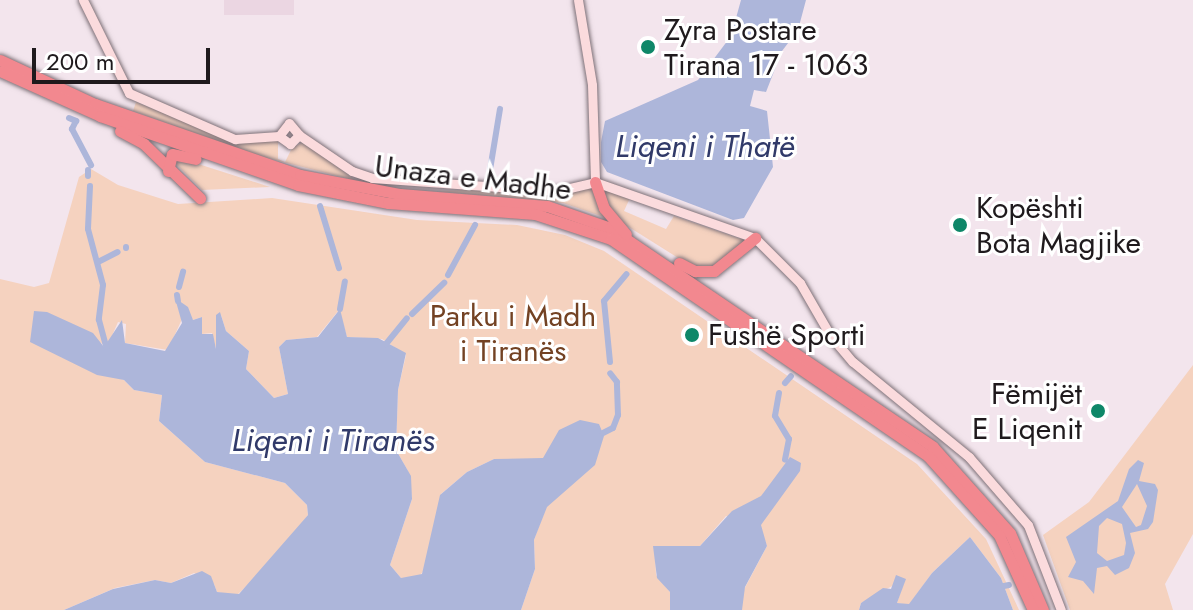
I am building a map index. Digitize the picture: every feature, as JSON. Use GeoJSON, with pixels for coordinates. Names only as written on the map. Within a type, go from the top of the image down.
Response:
{"type":"FeatureCollection","features":[{"type":"Feature","properties":{"kind":"highway","name":"Unaza e Madhe"},"geometry":{"type":"LineString","coordinates":[[0,60],[106,108],[300,175],[400,194],[547,206],[630,239],[898,419],[978,493],[1021,552],[1043,610]]}},
{"type":"Feature","properties":{"kind":"highway","name":"Unaza e Madhe"},"geometry":{"type":"LineString","coordinates":[[0,71],[100,116],[247,170],[357,198],[525,212],[591,230],[635,253],[895,429],[964,492],[999,545],[1030,610]]}},
{"type":"Feature","properties":{"kind":"highway"},"geometry":{"type":"LineString","coordinates":[[100,116],[144,144],[168,171],[200,198]]}},
{"type":"Feature","properties":{"kind":"highway"},"geometry":{"type":"LineString","coordinates":[[168,171],[168,158],[175,154],[232,171],[247,170]]}},
{"type":"Feature","properties":{"kind":"highway"},"geometry":{"type":"LineString","coordinates":[[595,182],[604,208],[630,239],[705,272],[719,268],[755,238]]}},
{"type":"Feature","properties":{"kind":"highway"},"geometry":{"type":"LineString","coordinates":[[978,493],[991,500],[1024,544],[1050,610]]}},
{"type":"Feature","properties":{"kind":"street"},"geometry":{"type":"LineString","coordinates":[[83,0],[129,93],[235,139],[279,136],[290,144],[299,135]]}},
{"type":"Feature","properties":{"kind":"street"},"geometry":{"type":"LineString","coordinates":[[578,0],[592,85],[595,182]]}},
{"type":"Feature","properties":{"kind":"street"},"geometry":{"type":"LineString","coordinates":[[279,136],[289,123],[299,135],[352,171],[372,178],[557,191],[595,182],[755,238],[800,283],[853,362],[969,457],[1028,525],[1061,610]]}},
{"type":"Feature","properties":{"kind":"shaded area"},"geometry":{"type":"Polygon","coordinates":[[[224,0],[294,0],[294,15],[224,15],[224,0]]]}},
{"type":"Feature","properties":{"kind":"green space"},"geometry":{"type":"Polygon","coordinates":[[[136,102],[232,141],[278,141],[278,159],[285,162],[292,148],[303,142],[357,181],[252,154],[133,111],[136,102]]]}},
{"type":"Feature","properties":{"kind":"green space"},"geometry":{"type":"Polygon","coordinates":[[[172,160],[189,161],[270,187],[202,190],[172,160]]]}},
{"type":"Feature","properties":{"kind":"green space","name":"Parku i Madh i Tiranës"},"geometry":{"type":"Polygon","coordinates":[[[91,169],[118,185],[178,204],[272,198],[417,220],[517,225],[565,235],[604,251],[917,464],[986,539],[1019,610],[1013,610],[1001,578],[970,537],[932,573],[909,605],[897,603],[905,579],[861,603],[859,610],[742,610],[740,597],[767,546],[761,530],[726,516],[700,546],[655,552],[656,575],[670,592],[670,610],[521,610],[535,569],[534,540],[548,502],[494,459],[467,472],[441,494],[426,568],[417,579],[401,578],[390,565],[412,499],[408,471],[396,450],[398,390],[406,355],[382,339],[347,337],[339,310],[317,337],[286,340],[279,347],[288,394],[274,398],[246,369],[249,351],[226,331],[221,315],[216,349],[212,333],[202,334],[202,317],[193,320],[176,299],[182,319],[168,350],[125,343],[126,324],[118,322],[107,347],[77,327],[61,357],[124,380],[134,390],[162,395],[159,421],[205,462],[285,483],[307,505],[308,515],[274,560],[236,596],[217,592],[214,584],[194,573],[171,583],[155,580],[115,588],[64,610],[0,610],[0,279],[34,287],[49,283],[79,177],[91,169]]]}},
{"type":"Feature","properties":{"kind":"green space"},"geometry":{"type":"Polygon","coordinates":[[[595,187],[630,198],[624,211],[666,229],[674,216],[747,241],[717,267],[691,266],[624,224],[563,203],[436,191],[499,189],[560,194],[595,187]]]}},
{"type":"Feature","properties":{"kind":"green space"},"geometry":{"type":"Polygon","coordinates":[[[1193,365],[1193,534],[1165,584],[1173,610],[1070,610],[1043,535],[1089,502],[1193,365]]]}},
{"type":"Feature","properties":{"kind":"water","name":"Liqeni i Thatë"},"geometry":{"type":"Polygon","coordinates":[[[741,0],[806,0],[798,30],[782,51],[766,92],[754,90],[750,106],[767,111],[773,167],[744,218],[733,220],[607,172],[601,162],[601,142],[605,121],[698,80],[731,36],[741,0]]]}},
{"type":"Feature","properties":{"kind":"water","name":"Liqeni i Tiranës"},"geometry":{"type":"Polygon","coordinates":[[[175,298],[188,307],[193,320],[202,317],[202,334],[213,334],[216,349],[216,315],[220,312],[226,331],[249,351],[246,369],[274,398],[288,394],[279,347],[286,340],[318,337],[340,309],[347,337],[378,338],[406,353],[398,390],[396,450],[411,476],[412,499],[390,565],[401,578],[422,574],[440,495],[467,472],[494,459],[543,458],[559,430],[580,420],[599,424],[604,436],[595,465],[547,507],[534,540],[535,569],[521,610],[64,610],[113,589],[155,580],[171,583],[202,571],[211,576],[217,592],[239,594],[308,515],[307,505],[285,483],[205,462],[159,421],[162,395],[134,390],[124,380],[97,375],[30,342],[34,311],[47,312],[93,333],[104,347],[122,320],[125,343],[165,351],[182,323],[175,298]]]}},
{"type":"Feature","properties":{"kind":"water"},"geometry":{"type":"Polygon","coordinates":[[[790,457],[801,463],[800,471],[761,525],[767,546],[745,587],[742,610],[670,610],[670,592],[657,578],[653,546],[700,546],[732,511],[761,496],[790,457]]]}},
{"type":"Feature","properties":{"kind":"water"},"geometry":{"type":"Polygon","coordinates":[[[1138,460],[1144,463],[1139,481],[1155,484],[1158,490],[1153,522],[1148,529],[1130,533],[1135,553],[1129,568],[1115,575],[1107,566],[1097,568],[1094,594],[1083,581],[1068,577],[1076,562],[1066,537],[1118,501],[1129,469],[1138,460]],[[1137,484],[1122,507],[1136,527],[1141,525],[1147,506],[1137,484]],[[1107,518],[1099,526],[1097,553],[1107,561],[1124,555],[1126,543],[1122,524],[1107,518]]]}},
{"type":"Feature","properties":{"kind":"water"},"geometry":{"type":"Polygon","coordinates":[[[970,537],[1001,578],[1013,610],[859,610],[861,603],[883,588],[891,589],[896,575],[906,579],[897,603],[909,604],[932,573],[970,537]]]}},
{"type":"Feature","properties":{"kind":"waterway"},"geometry":{"type":"LineString","coordinates":[[489,176],[500,109]]}},
{"type":"Feature","properties":{"kind":"waterway"},"geometry":{"type":"LineString","coordinates":[[69,118],[76,121],[72,129],[91,165]]}},
{"type":"Feature","properties":{"kind":"waterway"},"geometry":{"type":"LineString","coordinates":[[88,170],[88,176]]}},
{"type":"Feature","properties":{"kind":"waterway"},"geometry":{"type":"LineString","coordinates":[[90,186],[88,229],[103,285],[99,320],[106,347]]}},
{"type":"Feature","properties":{"kind":"waterway"},"geometry":{"type":"LineString","coordinates":[[320,206],[339,268]]}},
{"type":"Feature","properties":{"kind":"waterway"},"geometry":{"type":"LineString","coordinates":[[448,275],[475,225]]}},
{"type":"Feature","properties":{"kind":"waterway"},"geometry":{"type":"LineString","coordinates":[[98,262],[118,252]]}},
{"type":"Feature","properties":{"kind":"waterway"},"geometry":{"type":"LineString","coordinates":[[179,287],[183,272]]}},
{"type":"Feature","properties":{"kind":"waterway"},"geometry":{"type":"LineString","coordinates":[[610,362],[604,301],[627,274]]}},
{"type":"Feature","properties":{"kind":"waterway"},"geometry":{"type":"LineString","coordinates":[[340,309],[345,281]]}},
{"type":"Feature","properties":{"kind":"waterway"},"geometry":{"type":"LineString","coordinates":[[412,314],[444,283]]}},
{"type":"Feature","properties":{"kind":"waterway"},"geometry":{"type":"LineString","coordinates":[[177,295],[178,301]]}},
{"type":"Feature","properties":{"kind":"waterway"},"geometry":{"type":"LineString","coordinates":[[386,344],[407,318]]}},
{"type":"Feature","properties":{"kind":"waterway"},"geometry":{"type":"LineString","coordinates":[[603,433],[613,428],[618,415],[617,382],[610,373]]}},
{"type":"Feature","properties":{"kind":"waterway"},"geometry":{"type":"LineString","coordinates":[[785,383],[791,376]]}},
{"type":"Feature","properties":{"kind":"waterway"},"geometry":{"type":"LineString","coordinates":[[779,393],[775,416],[789,439],[785,460]]}},
{"type":"Feature","properties":{"kind":"waterway"},"geometry":{"type":"LineString","coordinates":[[1004,586],[1009,585]]}},
{"type":"Feature","properties":{"kind":"place","name":"Zyra Postare Tirana 17 - 1063"},"geometry":{"type":"Point","coordinates":[648,47]}},
{"type":"Feature","properties":{"kind":"place","name":"Kopështi Bota Magjike"},"geometry":{"type":"Point","coordinates":[960,225]}},
{"type":"Feature","properties":{"kind":"place","name":"Fushë Sporti"},"geometry":{"type":"Point","coordinates":[692,335]}},
{"type":"Feature","properties":{"kind":"place","name":"Fëmijët E Liqenit"},"geometry":{"type":"Point","coordinates":[1098,411]}}]}
